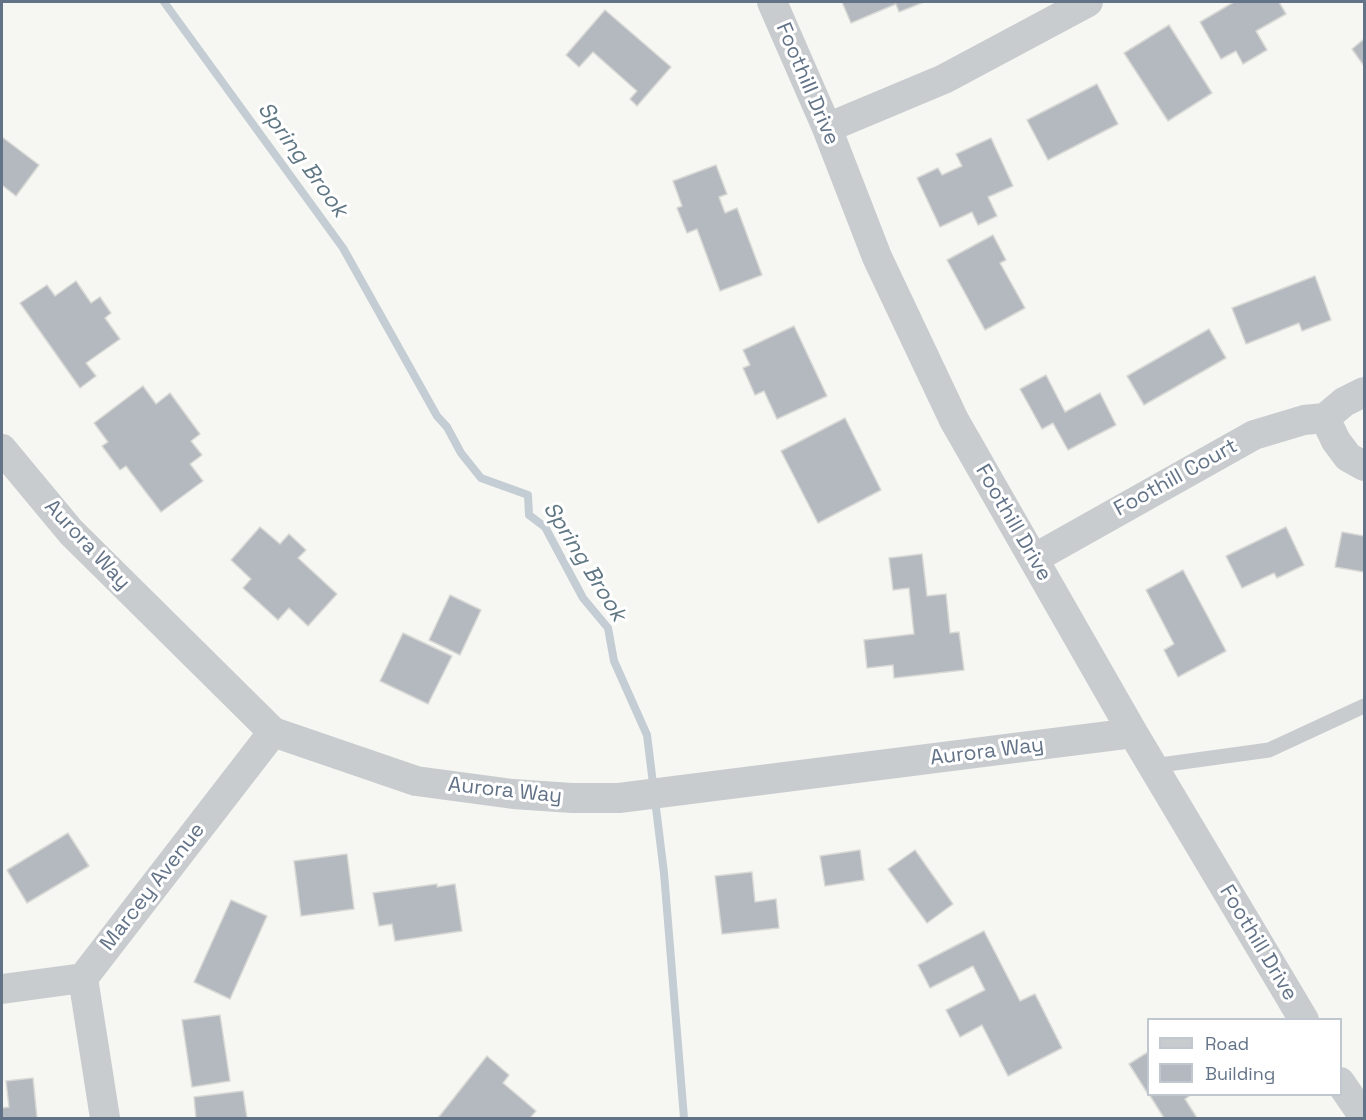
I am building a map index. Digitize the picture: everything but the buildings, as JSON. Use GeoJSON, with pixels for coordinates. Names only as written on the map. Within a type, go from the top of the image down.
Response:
{"type":"FeatureCollection","features":[{"type":"Feature","properties":{"kind":"street","name":"Foothill Drive"},"geometry":{"type":"LineString","coordinates":[[772,2],[827,128],[877,257],[954,420],[1152,766],[1303,1018]]}},
{"type":"Feature","properties":{"kind":"street"},"geometry":{"type":"LineString","coordinates":[[827,128],[944,79],[1089,2]]}},
{"type":"Feature","properties":{"kind":"street","name":"Foothill Court"},"geometry":{"type":"LineString","coordinates":[[1035,558],[1254,435],[1304,420],[1325,418],[1344,402],[1365,392]]}},
{"type":"Feature","properties":{"kind":"street"},"geometry":{"type":"LineString","coordinates":[[1325,418],[1336,441],[1348,457],[1365,466]]}},
{"type":"Feature","properties":{"kind":"street","name":"Aurora Way"},"geometry":{"type":"LineString","coordinates":[[2,449],[71,532],[273,732],[416,781],[513,794],[619,798],[1133,733]]}},
{"type":"Feature","properties":{"kind":"street","name":"Marcey Avenue"},"geometry":{"type":"LineString","coordinates":[[83,978],[273,732]]}},
{"type":"Feature","properties":{"kind":"street"},"geometry":{"type":"LineString","coordinates":[[2,989],[83,978],[105,1119]]}},
{"type":"Feature","properties":{"kind":"street"},"geometry":{"type":"LineString","coordinates":[[1342,1083],[1365,1117]]}},
{"type":"Feature","properties":{"kind":"lane"},"geometry":{"type":"LineString","coordinates":[[1152,766],[1269,750],[1365,706]]}},
{"type":"Feature","properties":{"kind":"waterway","name":"Spring Brook"},"geometry":{"type":"LineString","coordinates":[[164,2],[343,248],[437,416],[447,427],[461,453],[481,478],[528,495],[529,515],[545,527],[583,598],[608,628],[614,661],[647,735],[664,873],[684,1118]]}}]}
